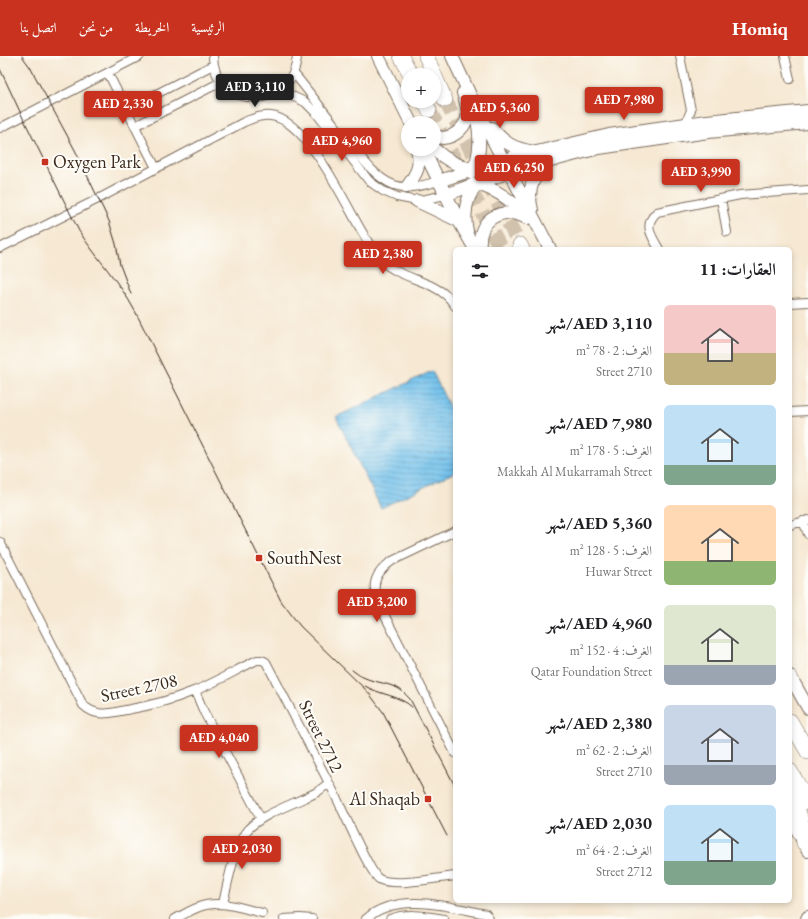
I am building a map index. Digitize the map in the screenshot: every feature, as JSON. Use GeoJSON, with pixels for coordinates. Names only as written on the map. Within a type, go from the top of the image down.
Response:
{"type":"FeatureCollection","features":[{"type":"Feature","properties":{"kind":"highway"},"geometry":{"type":"LineString","coordinates":[[402,56],[408,68]]}},
{"type":"Feature","properties":{"kind":"highway"},"geometry":{"type":"LineString","coordinates":[[426,56],[445,100]]}},
{"type":"Feature","properties":{"kind":"highway"},"geometry":{"type":"LineString","coordinates":[[792,724],[808,752]]}},
{"type":"Feature","properties":{"kind":"highway"},"geometry":{"type":"LineString","coordinates":[[792,774],[808,802]]}},
{"type":"Feature","properties":{"kind":"highway"},"geometry":{"type":"LineString","coordinates":[[792,790],[802,824],[806,847]]}},
{"type":"Feature","properties":{"kind":"main road"},"geometry":{"type":"LineString","coordinates":[[378,56],[408,116]]}},
{"type":"Feature","properties":{"kind":"main road"},"geometry":{"type":"LineString","coordinates":[[452,56],[476,108],[549,247]]}},
{"type":"Feature","properties":{"kind":"main road"},"geometry":{"type":"LineString","coordinates":[[441,138],[454,135],[461,130],[468,112],[458,71]]}},
{"type":"Feature","properties":{"kind":"main road"},"geometry":{"type":"LineString","coordinates":[[397,94],[411,116]]}},
{"type":"Feature","properties":{"kind":"main road"},"geometry":{"type":"LineString","coordinates":[[397,94],[414,116]]}},
{"type":"Feature","properties":{"kind":"main road"},"geometry":{"type":"LineString","coordinates":[[476,108],[501,139],[510,146],[536,152]]}},
{"type":"Feature","properties":{"kind":"main road"},"geometry":{"type":"LineString","coordinates":[[445,195],[462,182],[472,170],[476,161],[480,134],[476,108]]}},
{"type":"Feature","properties":{"kind":"main road"},"geometry":{"type":"LineString","coordinates":[[439,181],[503,160],[609,135],[684,124],[808,111]]}},
{"type":"Feature","properties":{"kind":"main road"},"geometry":{"type":"LineString","coordinates":[[445,195],[509,172],[599,148],[708,132],[808,122]]}},
{"type":"Feature","properties":{"kind":"main road"},"geometry":{"type":"LineString","coordinates":[[441,155],[459,166],[472,170],[509,172]]}},
{"type":"Feature","properties":{"kind":"main road"},"geometry":{"type":"LineString","coordinates":[[407,187],[418,169],[419,156]]}},
{"type":"Feature","properties":{"kind":"main road"},"geometry":{"type":"LineString","coordinates":[[426,156],[445,195],[474,247]]}},
{"type":"Feature","properties":{"kind":"main road"},"geometry":{"type":"LineString","coordinates":[[468,236],[465,221],[467,203],[477,184],[488,172],[503,160]]}},
{"type":"Feature","properties":{"kind":"main road"},"geometry":{"type":"LineString","coordinates":[[535,222],[530,204],[532,182],[539,170],[550,160]]}},
{"type":"Feature","properties":{"kind":"main road"},"geometry":{"type":"LineString","coordinates":[[439,181],[462,182],[488,187],[535,222]]}},
{"type":"Feature","properties":{"kind":"main road"},"geometry":{"type":"LineString","coordinates":[[417,201],[459,221]]}},
{"type":"Feature","properties":{"kind":"main road"},"geometry":{"type":"LineString","coordinates":[[480,247],[479,240],[484,226],[488,221],[501,213],[520,215],[535,222]]}},
{"type":"Feature","properties":{"kind":"main road"},"geometry":{"type":"LineString","coordinates":[[792,680],[808,708]]}},
{"type":"Feature","properties":{"kind":"main road"},"geometry":{"type":"LineString","coordinates":[[792,820],[806,847]]}},
{"type":"Feature","properties":{"kind":"street"},"geometry":{"type":"LineString","coordinates":[[0,128],[140,56]]}},
{"type":"Feature","properties":{"kind":"street"},"geometry":{"type":"LineString","coordinates":[[213,56],[213,65],[221,82],[230,90],[241,96],[253,98],[265,97],[276,93],[286,85],[293,76],[297,64],[297,56]]}},
{"type":"Feature","properties":{"kind":"street"},"geometry":{"type":"LineString","coordinates":[[680,56],[691,110],[684,124]]}},
{"type":"Feature","properties":{"kind":"street"},"geometry":{"type":"LineString","coordinates":[[785,56],[790,78]]}},
{"type":"Feature","properties":{"kind":"street"},"geometry":{"type":"LineString","coordinates":[[127,109],[213,65]]}},
{"type":"Feature","properties":{"kind":"street"},"geometry":{"type":"LineString","coordinates":[[108,73],[156,168]]}},
{"type":"Feature","properties":{"kind":"street"},"geometry":{"type":"LineString","coordinates":[[296,76],[368,165],[384,179],[394,185],[407,187],[423,186],[439,181]]}},
{"type":"Feature","properties":{"kind":"street"},"geometry":{"type":"LineString","coordinates":[[135,126],[221,82]]}},
{"type":"Feature","properties":{"kind":"street"},"geometry":{"type":"LineString","coordinates":[[281,91],[305,102],[317,114],[369,181],[383,191],[397,197],[417,201],[445,195]]}},
{"type":"Feature","properties":{"kind":"street"},"geometry":{"type":"LineString","coordinates":[[691,110],[696,115],[708,122]]}},
{"type":"Feature","properties":{"kind":"street"},"geometry":{"type":"LineString","coordinates":[[0,248],[98,199],[244,122],[260,116],[271,116],[281,118],[304,138],[341,192],[374,251],[381,260],[401,274],[435,288],[448,297],[453,303]]}},
{"type":"Feature","properties":{"kind":"street"},"geometry":{"type":"LineString","coordinates":[[658,247],[650,234],[649,226],[651,217],[657,212],[740,195],[808,190]]}},
{"type":"Feature","properties":{"kind":"street"},"geometry":{"type":"LineString","coordinates":[[721,199],[727,232]]}},
{"type":"Feature","properties":{"kind":"street"},"geometry":{"type":"LineString","coordinates":[[792,303],[808,302]]}},
{"type":"Feature","properties":{"kind":"street"},"geometry":{"type":"LineString","coordinates":[[792,412],[808,411]]}},
{"type":"Feature","properties":{"kind":"street"},"geometry":{"type":"LineString","coordinates":[[792,524],[805,520],[808,534]]}},
{"type":"Feature","properties":{"kind":"street"},"geometry":{"type":"LineString","coordinates":[[453,532],[386,565],[375,581],[374,592],[453,749]]}},
{"type":"Feature","properties":{"kind":"street","name":"Street 2708"},"geometry":{"type":"LineString","coordinates":[[0,542],[83,705],[90,711],[104,713],[146,706],[195,691],[204,712],[261,819]]}},
{"type":"Feature","properties":{"kind":"street","name":"Street 2712"},"geometry":{"type":"LineString","coordinates":[[195,691],[257,660],[266,662],[330,783],[316,792],[261,819],[249,828],[242,838],[229,877],[223,904]]}},
{"type":"Feature","properties":{"kind":"street"},"geometry":{"type":"LineString","coordinates":[[330,783],[369,865],[378,878],[393,882],[404,882],[453,876]]}},
{"type":"Feature","properties":{"kind":"street"},"geometry":{"type":"LineString","coordinates":[[366,919],[371,914],[395,904],[405,902],[427,904],[486,914],[489,919]]}},
{"type":"Feature","properties":{"kind":"street"},"geometry":{"type":"LineString","coordinates":[[175,919],[206,904],[223,904],[262,913]]}},
{"type":"Feature","properties":{"kind":"street"},"geometry":{"type":"LineString","coordinates":[[390,919],[406,915],[421,915],[444,919]]}},
{"type":"Feature","properties":{"kind":"street"},"geometry":{"type":"LineString","coordinates":[[284,919],[312,919]]}},
{"type":"Feature","properties":{"kind":"water"},"geometry":{"type":"Polygon","coordinates":[[[432,371],[453,414],[453,473],[381,508],[336,417],[432,371]]]}},
{"type":"Feature","properties":{"kind":"tunnel"},"geometry":{"type":"LineString","coordinates":[[445,100],[520,245]]}},
{"type":"Feature","properties":{"kind":"tunnel"},"geometry":{"type":"LineString","coordinates":[[429,110],[500,247]]}},
{"type":"Feature","properties":{"kind":"tram line"},"geometry":{"type":"LineString","coordinates":[[22,56],[30,67],[75,150],[109,221],[116,244],[120,265],[131,294]]}},
{"type":"Feature","properties":{"kind":"tram line"},"geometry":{"type":"LineString","coordinates":[[0,69],[79,231],[122,290],[135,311],[281,601],[300,626],[368,692],[383,712],[447,836]]}},
{"type":"Feature","properties":{"kind":"tram line"},"geometry":{"type":"LineString","coordinates":[[352,670],[363,677],[397,688],[410,699],[453,782]]}},
{"type":"Feature","properties":{"kind":"tram line"},"geometry":{"type":"LineString","coordinates":[[365,686],[395,697],[412,707]]}},
{"type":"Feature","properties":{"kind":"place","name":"Oxygen Park"},"geometry":{"type":"Point","coordinates":[45,162]}},
{"type":"Feature","properties":{"kind":"place","name":"SouthNest"},"geometry":{"type":"Point","coordinates":[259,558]}},
{"type":"Feature","properties":{"kind":"place","name":"Al Shaqab"},"geometry":{"type":"Point","coordinates":[428,799]}}]}
